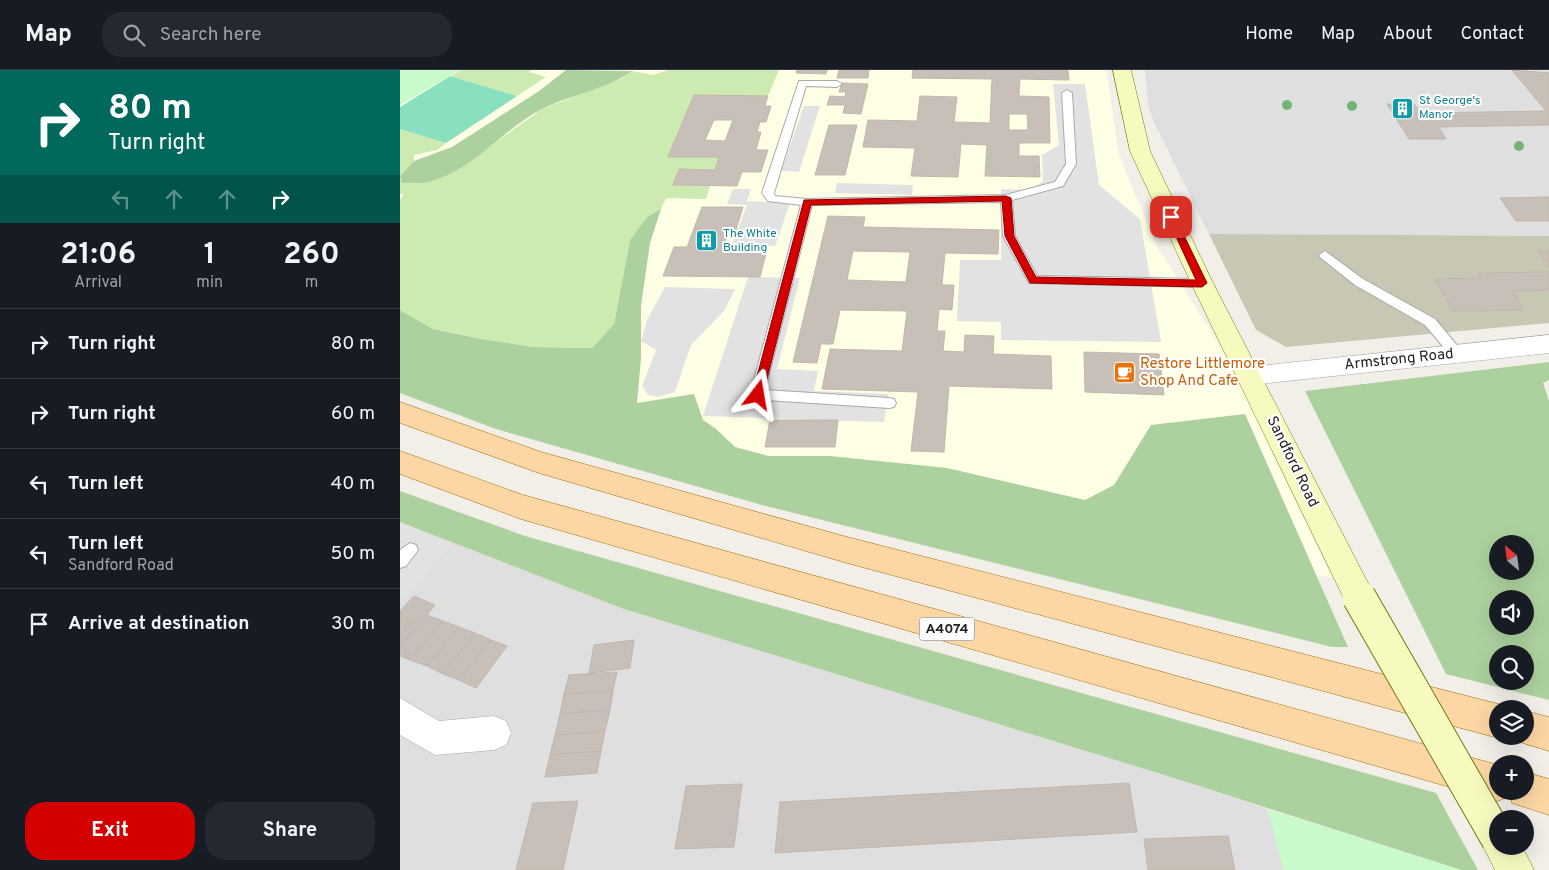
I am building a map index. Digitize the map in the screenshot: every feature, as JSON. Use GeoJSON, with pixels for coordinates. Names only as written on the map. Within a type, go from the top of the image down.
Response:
{"type":"FeatureCollection","features":[{"type":"Feature","properties":{"kind":"main road"},"geometry":{"type":"LineString","coordinates":[[400,412],[539,462],[847,550],[1489,718]]}},
{"type":"Feature","properties":{"kind":"main road","name":"A4074"},"geometry":{"type":"LineString","coordinates":[[400,462],[521,507],[1489,780]]}},
{"type":"Feature","properties":{"kind":"main road"},"geometry":{"type":"LineString","coordinates":[[1534,730],[1549,734]]}},
{"type":"Feature","properties":{"kind":"main road"},"geometry":{"type":"LineString","coordinates":[[1534,793],[1549,797]]}},
{"type":"Feature","properties":{"kind":"street","name":"Sandford Road"},"geometry":{"type":"LineString","coordinates":[[1122,70],[1140,151],[1202,283],[1359,597],[1489,823]]}},
{"type":"Feature","properties":{"kind":"street","name":"Armstrong Road"},"geometry":{"type":"LineString","coordinates":[[1250,376],[1549,344]]}},
{"type":"Feature","properties":{"kind":"street"},"geometry":{"type":"LineString","coordinates":[[400,716],[435,738],[494,732]]}},
{"type":"Feature","properties":{"kind":"street"},"geometry":{"type":"LineString","coordinates":[[1507,855],[1515,870]]}},
{"type":"Feature","properties":{"kind":"lane"},"geometry":{"type":"LineString","coordinates":[[837,84],[802,84],[768,193],[772,199],[807,202],[1006,198],[1059,184],[1071,164],[1067,93]]}},
{"type":"Feature","properties":{"kind":"lane"},"geometry":{"type":"LineString","coordinates":[[1006,198],[1009,236],[1033,280],[1202,283]]}},
{"type":"Feature","properties":{"kind":"lane"},"geometry":{"type":"LineString","coordinates":[[807,202],[758,395],[889,403]]}},
{"type":"Feature","properties":{"kind":"lane"},"geometry":{"type":"LineString","coordinates":[[1325,255],[1359,282],[1430,322],[1456,354]]}},
{"type":"Feature","properties":{"kind":"shaded area"},"geometry":{"type":"Polygon","coordinates":[[[459,70],[1106,70],[1119,155],[1156,245],[1228,358],[1332,578],[802,475],[400,347],[400,105],[459,70]]]}},
{"type":"Feature","properties":{"kind":"shaded area"},"geometry":{"type":"Polygon","coordinates":[[[1145,70],[1549,70],[1549,236],[1209,234],[1154,122],[1148,105],[1145,70]]]}},
{"type":"Feature","properties":{"kind":"shaded area"},"geometry":{"type":"Polygon","coordinates":[[[1053,84],[1085,84],[1099,185],[1140,219],[1161,342],[1001,340],[1001,322],[957,321],[960,260],[1001,260],[1001,189],[1030,190],[1043,181],[1042,155],[1059,145],[1053,84]]]}},
{"type":"Feature","properties":{"kind":"shaded area"},"geometry":{"type":"Polygon","coordinates":[[[804,106],[820,106],[799,172],[781,171],[804,106]]]}},
{"type":"Feature","properties":{"kind":"shaded area"},"geometry":{"type":"Polygon","coordinates":[[[837,183],[913,185],[912,195],[835,193],[837,183]]]}},
{"type":"Feature","properties":{"kind":"shaded area"},"geometry":{"type":"Polygon","coordinates":[[[733,189],[751,189],[747,201],[790,203],[775,246],[732,244],[747,205],[727,204],[733,189]]]}},
{"type":"Feature","properties":{"kind":"shaded area"},"geometry":{"type":"Polygon","coordinates":[[[1209,234],[1549,236],[1549,323],[1286,347],[1256,330],[1209,234]]]}},
{"type":"Feature","properties":{"kind":"shaded area"},"geometry":{"type":"Polygon","coordinates":[[[748,277],[800,278],[777,369],[818,371],[814,391],[888,394],[884,422],[703,416],[748,277]]]}},
{"type":"Feature","properties":{"kind":"shaded area"},"geometry":{"type":"Polygon","coordinates":[[[665,287],[735,289],[724,311],[691,345],[675,392],[659,397],[648,395],[642,386],[656,350],[641,341],[647,320],[665,287]]]}},
{"type":"Feature","properties":{"kind":"shaded area"},"geometry":{"type":"Polygon","coordinates":[[[400,522],[621,608],[1174,778],[1268,809],[1283,870],[400,870],[400,522]]]}},
{"type":"Feature","properties":{"kind":"shaded area"},"geometry":{"type":"Polygon","coordinates":[[[400,522],[453,544],[400,605],[400,522]]]}},
{"type":"Feature","properties":{"kind":"green space"},"geometry":{"type":"Polygon","coordinates":[[[400,70],[459,70],[400,105],[400,70]]]}},
{"type":"Feature","properties":{"kind":"green space"},"geometry":{"type":"Polygon","coordinates":[[[461,70],[531,70],[529,72],[546,77],[517,96],[450,76],[461,70]]]}},
{"type":"Feature","properties":{"kind":"green space"},"geometry":{"type":"Polygon","coordinates":[[[566,70],[632,71],[611,83],[555,103],[529,116],[460,169],[425,183],[402,183],[400,176],[414,161],[452,147],[539,91],[566,70]]]}},
{"type":"Feature","properties":{"kind":"green space"},"geometry":{"type":"Polygon","coordinates":[[[668,70],[779,70],[768,96],[694,96],[669,157],[719,157],[715,170],[679,169],[673,185],[710,186],[706,199],[666,198],[661,209],[647,217],[630,240],[614,324],[592,348],[533,347],[476,338],[433,329],[400,310],[400,200],[404,194],[400,194],[400,176],[481,153],[542,109],[622,78],[632,71],[653,75],[668,70]]]}},
{"type":"Feature","properties":{"kind":"green space"},"geometry":{"type":"Polygon","coordinates":[[[450,76],[517,96],[446,143],[400,129],[400,107],[450,76]]]}},
{"type":"Feature","properties":{"kind":"green space"},"geometry":{"type":"Polygon","coordinates":[[[400,129],[446,143],[437,150],[414,155],[414,161],[400,176],[400,129]]]}},
{"type":"Feature","properties":{"kind":"green space"},"geometry":{"type":"Polygon","coordinates":[[[661,209],[650,243],[641,306],[641,358],[637,403],[694,394],[703,420],[715,428],[735,447],[769,456],[830,456],[947,468],[1085,500],[1114,485],[1151,425],[1245,414],[1348,647],[1332,647],[762,505],[496,429],[400,393],[400,310],[433,329],[476,338],[533,347],[592,348],[614,324],[630,240],[647,217],[661,209]]]}},
{"type":"Feature","properties":{"kind":"green space"},"geometry":{"type":"Polygon","coordinates":[[[1549,362],[1549,380],[1543,383],[1549,401],[1549,700],[1509,690],[1534,690],[1534,645],[1489,645],[1489,685],[1446,674],[1305,391],[1549,362]]]}},
{"type":"Feature","properties":{"kind":"green space"},"geometry":{"type":"Polygon","coordinates":[[[400,491],[525,536],[1436,793],[1478,870],[1461,870],[1174,778],[621,608],[400,522],[400,491]]]}},
{"type":"Feature","properties":{"kind":"green space"},"geometry":{"type":"Polygon","coordinates":[[[1268,809],[1461,870],[1283,870],[1268,809]]]}},
{"type":"Feature","properties":{"kind":"building"},"geometry":{"type":"Polygon","coordinates":[[[797,70],[827,70],[826,74],[796,73],[797,70]]]}},
{"type":"Feature","properties":{"kind":"building"},"geometry":{"type":"Polygon","coordinates":[[[839,70],[869,70],[868,78],[837,78],[839,70]]]}},
{"type":"Feature","properties":{"kind":"building"},"geometry":{"type":"Polygon","coordinates":[[[913,70],[1068,70],[1069,80],[1020,79],[1019,96],[1049,97],[1050,143],[1019,143],[1019,156],[1039,156],[1040,177],[985,176],[987,145],[961,144],[958,177],[911,176],[915,148],[863,147],[868,120],[917,121],[920,96],[957,97],[954,122],[990,123],[992,79],[912,78],[913,70]],[[1009,114],[1009,130],[1028,130],[1027,114],[1009,114]]]}},
{"type":"Feature","properties":{"kind":"building","name":"St George's Manor"},"geometry":{"type":"Polygon","coordinates":[[[1512,70],[1549,73],[1549,125],[1439,127],[1446,139],[1409,139],[1387,104],[1414,104],[1421,113],[1546,111],[1512,70]]]}},
{"type":"Feature","properties":{"kind":"building"},"geometry":{"type":"Polygon","coordinates":[[[842,83],[868,84],[861,114],[843,113],[845,105],[827,105],[830,96],[845,97],[846,92],[839,92],[842,83]]]}},
{"type":"Feature","properties":{"kind":"building"},"geometry":{"type":"Polygon","coordinates":[[[694,95],[768,96],[765,106],[771,106],[766,122],[760,122],[757,132],[761,132],[756,150],[768,150],[761,172],[742,172],[737,186],[673,185],[679,169],[715,170],[719,157],[668,157],[694,95]],[[714,120],[705,140],[725,141],[733,120],[714,120]]]}},
{"type":"Feature","properties":{"kind":"building"},"geometry":{"type":"Polygon","coordinates":[[[829,125],[857,125],[845,175],[815,175],[829,125]]]}},
{"type":"Feature","properties":{"kind":"building"},"geometry":{"type":"Polygon","coordinates":[[[1549,197],[1549,221],[1516,221],[1500,198],[1549,197]]]}},
{"type":"Feature","properties":{"kind":"building","name":"The White Building"},"geometry":{"type":"Polygon","coordinates":[[[702,207],[743,207],[734,236],[727,236],[723,249],[767,250],[760,277],[663,276],[674,247],[687,247],[702,207]]]}},
{"type":"Feature","properties":{"kind":"building"},"geometry":{"type":"Polygon","coordinates":[[[828,216],[865,217],[863,227],[999,230],[998,254],[945,253],[942,285],[954,285],[952,310],[939,309],[937,331],[945,331],[943,351],[964,352],[965,335],[994,336],[993,354],[1051,356],[1052,389],[949,386],[944,452],[911,451],[918,392],[822,389],[830,349],[902,351],[907,311],[840,310],[833,344],[821,344],[817,363],[793,362],[828,216]],[[853,251],[847,280],[906,282],[910,252],[853,251]]]}},
{"type":"Feature","properties":{"kind":"building"},"geometry":{"type":"Polygon","coordinates":[[[1538,251],[1549,251],[1549,267],[1538,251]]]}},
{"type":"Feature","properties":{"kind":"building"},"geometry":{"type":"Polygon","coordinates":[[[1549,272],[1549,290],[1513,291],[1524,310],[1453,311],[1435,279],[1481,278],[1478,273],[1549,272]]]}},
{"type":"Feature","properties":{"kind":"building"},"geometry":{"type":"Polygon","coordinates":[[[1084,352],[1159,354],[1164,395],[1085,392],[1084,352]]]}},
{"type":"Feature","properties":{"kind":"building"},"geometry":{"type":"Polygon","coordinates":[[[770,420],[838,420],[835,447],[765,447],[770,420]]]}},
{"type":"Feature","properties":{"kind":"building"},"geometry":{"type":"Polygon","coordinates":[[[414,596],[435,605],[419,625],[400,617],[400,611],[414,596]]]}},
{"type":"Feature","properties":{"kind":"building"},"geometry":{"type":"Polygon","coordinates":[[[427,615],[443,621],[410,660],[400,656],[400,646],[427,615]]]}},
{"type":"Feature","properties":{"kind":"building"},"geometry":{"type":"Polygon","coordinates":[[[400,617],[419,625],[401,645],[400,644],[400,617]]]}},
{"type":"Feature","properties":{"kind":"building"},"geometry":{"type":"Polygon","coordinates":[[[443,621],[459,627],[427,666],[410,660],[443,621]]]}},
{"type":"Feature","properties":{"kind":"building"},"geometry":{"type":"Polygon","coordinates":[[[459,627],[475,633],[443,674],[427,666],[459,627]]]}},
{"type":"Feature","properties":{"kind":"building"},"geometry":{"type":"Polygon","coordinates":[[[475,633],[491,640],[459,680],[443,674],[475,633]]]}},
{"type":"Feature","properties":{"kind":"building"},"geometry":{"type":"Polygon","coordinates":[[[491,640],[507,646],[476,688],[459,680],[491,640]]]}},
{"type":"Feature","properties":{"kind":"building"},"geometry":{"type":"Polygon","coordinates":[[[634,640],[630,668],[589,673],[594,645],[634,640]]]}},
{"type":"Feature","properties":{"kind":"building"},"geometry":{"type":"Polygon","coordinates":[[[617,672],[613,691],[564,694],[569,675],[617,672]]]}},
{"type":"Feature","properties":{"kind":"building"},"geometry":{"type":"Polygon","coordinates":[[[613,691],[610,710],[560,714],[564,694],[613,691]]]}},
{"type":"Feature","properties":{"kind":"building"},"geometry":{"type":"Polygon","coordinates":[[[610,710],[605,731],[555,735],[560,714],[610,710]]]}},
{"type":"Feature","properties":{"kind":"building"},"geometry":{"type":"Polygon","coordinates":[[[605,731],[601,751],[550,755],[555,735],[605,731]]]}},
{"type":"Feature","properties":{"kind":"building"},"geometry":{"type":"Polygon","coordinates":[[[601,751],[597,773],[545,777],[550,755],[601,751]]]}},
{"type":"Feature","properties":{"kind":"building"},"geometry":{"type":"Polygon","coordinates":[[[1129,783],[1137,832],[775,853],[780,802],[1129,783]]]}},
{"type":"Feature","properties":{"kind":"building"},"geometry":{"type":"Polygon","coordinates":[[[742,784],[734,847],[675,849],[686,786],[742,784]]]}},
{"type":"Feature","properties":{"kind":"building"},"geometry":{"type":"Polygon","coordinates":[[[578,801],[563,870],[516,870],[533,803],[578,801]]]}},
{"type":"Feature","properties":{"kind":"building"},"geometry":{"type":"Polygon","coordinates":[[[1228,836],[1235,870],[1148,870],[1144,839],[1228,836]]]}},
{"type":"Feature","properties":{"kind":"place","name":"St George's Manor"},"geometry":{"type":"Point","coordinates":[1403,108]}},
{"type":"Feature","properties":{"kind":"place","name":"The White Building"},"geometry":{"type":"Point","coordinates":[707,241]}},
{"type":"Feature","properties":{"kind":"place","name":"Restore Littlemore Shop And Cafe"},"geometry":{"type":"Point","coordinates":[1124,373]}},
{"type":"Feature","properties":{"kind":"route"},"geometry":{"type":"LineString","coordinates":[[758,395],[807,202],[1006,198],[1009,236],[1033,280],[1202,283],[1171,217]]}}]}
